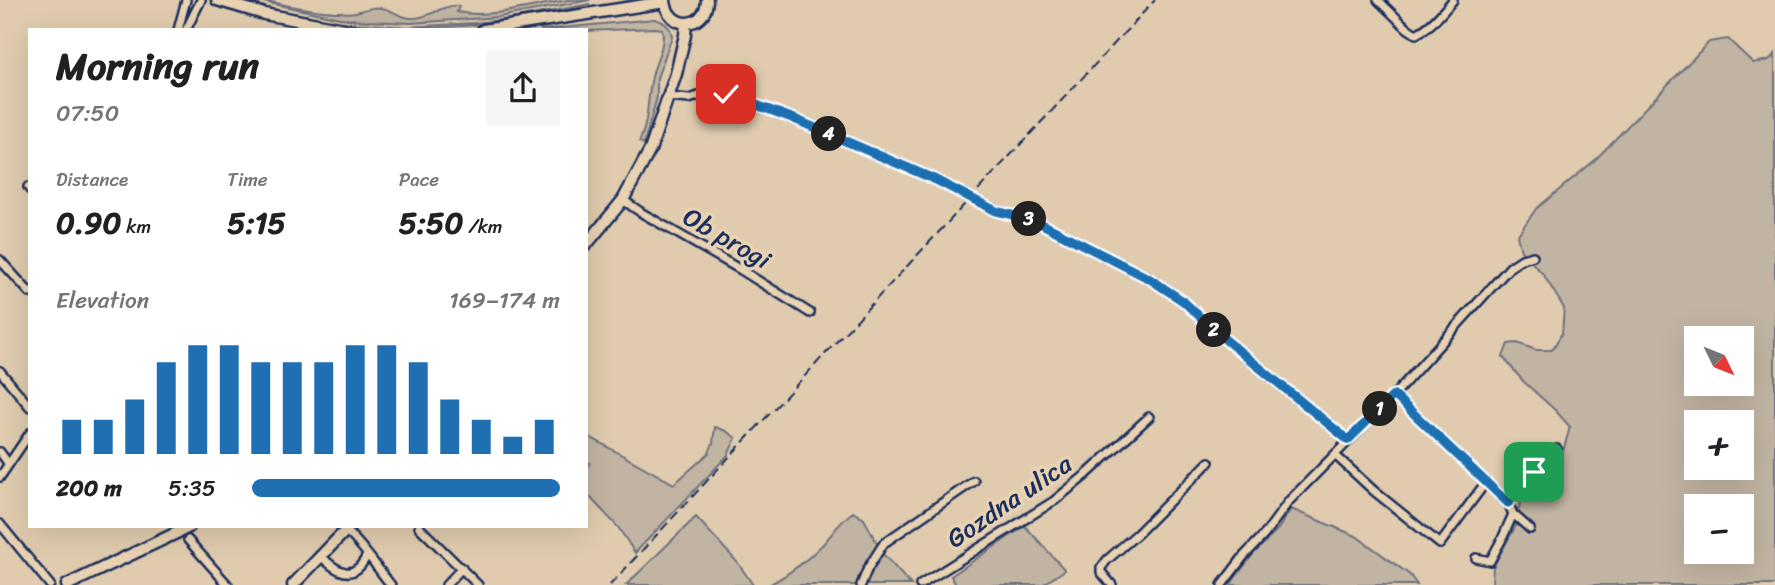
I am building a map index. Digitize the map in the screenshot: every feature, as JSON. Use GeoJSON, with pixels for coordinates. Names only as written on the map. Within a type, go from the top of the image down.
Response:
{"type":"FeatureCollection","features":[{"type":"Feature","properties":{"kind":"main road"},"geometry":{"type":"LineString","coordinates":[[217,0],[264,14],[339,28]]}},
{"type":"Feature","properties":{"kind":"main road"},"geometry":{"type":"LineString","coordinates":[[496,28],[665,1],[669,14],[679,22],[686,23],[702,16],[707,0]]}},
{"type":"Feature","properties":{"kind":"main road"},"geometry":{"type":"LineString","coordinates":[[588,243],[623,200],[650,150],[678,67],[686,23]]}},
{"type":"Feature","properties":{"kind":"main road"},"geometry":{"type":"LineString","coordinates":[[67,585],[187,528]]}},
{"type":"Feature","properties":{"kind":"main road"},"geometry":{"type":"LineString","coordinates":[[293,585],[347,529]]}},
{"type":"Feature","properties":{"kind":"street"},"geometry":{"type":"LineString","coordinates":[[179,28],[186,0]]}},
{"type":"Feature","properties":{"kind":"street"},"geometry":{"type":"LineString","coordinates":[[187,28],[201,0]]}},
{"type":"Feature","properties":{"kind":"street"},"geometry":{"type":"LineString","coordinates":[[1378,0],[1416,34],[1433,23],[1453,0]]}},
{"type":"Feature","properties":{"kind":"street"},"geometry":{"type":"LineString","coordinates":[[667,97],[689,99],[716,92],[792,118],[936,180],[996,211],[1036,221],[1138,272],[1183,301],[1221,336],[1348,440]]}},
{"type":"Feature","properties":{"kind":"street","name":"Ob progi"},"geometry":{"type":"LineString","coordinates":[[623,200],[810,313]]}},
{"type":"Feature","properties":{"kind":"street"},"geometry":{"type":"LineString","coordinates":[[1222,585],[1289,502],[1394,395],[1510,267],[1533,256]]}},
{"type":"Feature","properties":{"kind":"street"},"geometry":{"type":"LineString","coordinates":[[0,260],[28,291]]}},
{"type":"Feature","properties":{"kind":"street"},"geometry":{"type":"LineString","coordinates":[[0,371],[28,405]]}},
{"type":"Feature","properties":{"kind":"street"},"geometry":{"type":"LineString","coordinates":[[1394,395],[1508,503],[1513,514],[1530,529]]}},
{"type":"Feature","properties":{"kind":"street","name":"Gozdna ulica"},"geometry":{"type":"LineString","coordinates":[[920,585],[1054,501],[1149,417]]}},
{"type":"Feature","properties":{"kind":"street"},"geometry":{"type":"LineString","coordinates":[[0,477],[28,436]]}},
{"type":"Feature","properties":{"kind":"street"},"geometry":{"type":"LineString","coordinates":[[1508,503],[1557,449]]}},
{"type":"Feature","properties":{"kind":"street"},"geometry":{"type":"LineString","coordinates":[[0,452],[8,463]]}},
{"type":"Feature","properties":{"kind":"street"},"geometry":{"type":"LineString","coordinates":[[1335,455],[1383,499],[1440,544],[1486,482]]}},
{"type":"Feature","properties":{"kind":"street"},"geometry":{"type":"LineString","coordinates":[[1112,585],[1101,572],[1107,560],[1209,462]]}},
{"type":"Feature","properties":{"kind":"street"},"geometry":{"type":"LineString","coordinates":[[861,585],[884,543],[974,481]]}},
{"type":"Feature","properties":{"kind":"street"},"geometry":{"type":"LineString","coordinates":[[1476,558],[1490,561],[1513,514]]}},
{"type":"Feature","properties":{"kind":"street"},"geometry":{"type":"LineString","coordinates":[[0,524],[50,585]]}},
{"type":"Feature","properties":{"kind":"street"},"geometry":{"type":"LineString","coordinates":[[420,528],[478,585]]}},
{"type":"Feature","properties":{"kind":"street"},"geometry":{"type":"LineString","coordinates":[[347,529],[362,545],[389,584]]}},
{"type":"Feature","properties":{"kind":"street"},"geometry":{"type":"LineString","coordinates":[[188,540],[228,585]]}},
{"type":"Feature","properties":{"kind":"street"},"geometry":{"type":"LineString","coordinates":[[322,557],[343,573],[352,573],[362,565],[367,555]]}},
{"type":"Feature","properties":{"kind":"street"},"geometry":{"type":"LineString","coordinates":[[446,585],[462,568]]}},
{"type":"Feature","properties":{"kind":"shaded area"},"geometry":{"type":"Polygon","coordinates":[[[235,0],[338,22],[407,27],[510,19],[590,4],[499,22],[423,28],[385,27],[348,24],[311,19],[235,0]]]}},
{"type":"Feature","properties":{"kind":"shaded area"},"geometry":{"type":"Polygon","coordinates":[[[254,0],[346,13],[378,8],[404,17],[418,18],[453,6],[459,6],[457,12],[484,14],[568,0],[590,0],[499,17],[411,23],[340,18],[254,0]]]}},
{"type":"Feature","properties":{"kind":"shaded area"},"geometry":{"type":"Polygon","coordinates":[[[654,19],[661,21],[670,30],[672,37],[657,78],[657,97],[644,144],[639,142],[661,47],[662,29],[588,31],[588,28],[561,28],[654,19]]]}},
{"type":"Feature","properties":{"kind":"shaded area"},"geometry":{"type":"Polygon","coordinates":[[[1728,39],[1753,63],[1769,60],[1775,54],[1775,585],[1492,585],[1493,567],[1520,518],[1518,509],[1527,491],[1562,455],[1570,427],[1523,381],[1503,357],[1508,344],[1517,343],[1536,350],[1552,350],[1562,333],[1564,308],[1543,274],[1521,251],[1517,236],[1536,209],[1594,161],[1709,42],[1728,39]]]}},
{"type":"Feature","properties":{"kind":"shaded area"},"geometry":{"type":"Polygon","coordinates":[[[715,427],[736,438],[728,455],[635,553],[618,527],[588,495],[588,436],[674,484],[709,453],[715,427]]]}},
{"type":"Feature","properties":{"kind":"shaded area"},"geometry":{"type":"Polygon","coordinates":[[[1291,509],[1356,536],[1410,575],[1417,585],[1230,585],[1254,553],[1278,529],[1291,509]]]}},
{"type":"Feature","properties":{"kind":"shaded area"},"geometry":{"type":"Polygon","coordinates":[[[853,512],[864,519],[883,554],[911,585],[769,585],[811,556],[853,512]]]}},
{"type":"Feature","properties":{"kind":"shaded area"},"geometry":{"type":"Polygon","coordinates":[[[696,517],[738,563],[753,585],[626,585],[696,517]]]}},
{"type":"Feature","properties":{"kind":"shaded area"},"geometry":{"type":"Polygon","coordinates":[[[1025,526],[1065,570],[1042,585],[956,585],[951,576],[1025,526]]]}},
{"type":"Feature","properties":{"kind":"railway"},"geometry":{"type":"LineString","coordinates":[[610,585],[1155,0]]}},
{"type":"Feature","properties":{"kind":"route"},"geometry":{"type":"LineString","coordinates":[[726,94],[792,118],[936,180],[996,211],[1036,221],[1150,279],[1183,301],[1221,336],[1348,440],[1394,395],[1508,503],[1534,472]]}}]}
